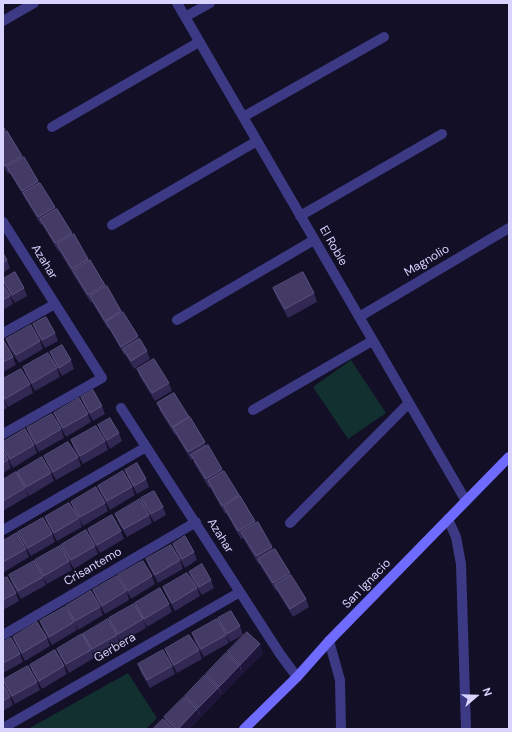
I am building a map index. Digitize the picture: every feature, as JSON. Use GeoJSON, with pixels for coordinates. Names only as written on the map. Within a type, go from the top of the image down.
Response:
{"type":"FeatureCollection","features":[{"type":"Feature","properties":{"kind":"main road","name":"San Ignacio"},"geometry":{"type":"LineString","coordinates":[[244,729],[297,677],[329,641],[509,457]]}},
{"type":"Feature","properties":{"kind":"street"},"geometry":{"type":"LineString","coordinates":[[3,20],[34,3]]}},
{"type":"Feature","properties":{"kind":"street","name":"El Roble"},"geometry":{"type":"LineString","coordinates":[[177,3],[466,501]]}},
{"type":"Feature","properties":{"kind":"street"},"geometry":{"type":"LineString","coordinates":[[185,17],[210,3]]}},
{"type":"Feature","properties":{"kind":"street"},"geometry":{"type":"LineString","coordinates":[[243,116],[384,37]]}},
{"type":"Feature","properties":{"kind":"street"},"geometry":{"type":"LineString","coordinates":[[52,127],[199,42]]}},
{"type":"Feature","properties":{"kind":"street"},"geometry":{"type":"LineString","coordinates":[[300,216],[442,134]]}},
{"type":"Feature","properties":{"kind":"street"},"geometry":{"type":"LineString","coordinates":[[112,225],[257,141]]}},
{"type":"Feature","properties":{"kind":"street","name":"Azahar"},"geometry":{"type":"LineString","coordinates":[[3,434],[102,378],[5,228]]}},
{"type":"Feature","properties":{"kind":"street","name":"Magnolio"},"geometry":{"type":"LineString","coordinates":[[359,317],[509,228]]}},
{"type":"Feature","properties":{"kind":"street"},"geometry":{"type":"LineString","coordinates":[[177,320],[314,240]]}},
{"type":"Feature","properties":{"kind":"street"},"geometry":{"type":"LineString","coordinates":[[3,333],[55,304]]}},
{"type":"Feature","properties":{"kind":"street"},"geometry":{"type":"LineString","coordinates":[[253,410],[372,341]]}},
{"type":"Feature","properties":{"kind":"street"},"geometry":{"type":"LineString","coordinates":[[290,523],[409,403]]}},
{"type":"Feature","properties":{"kind":"street","name":"Azahar"},"geometry":{"type":"LineString","coordinates":[[121,408],[280,654],[297,677]]}},
{"type":"Feature","properties":{"kind":"street"},"geometry":{"type":"LineString","coordinates":[[3,530],[146,447]]}},
{"type":"Feature","properties":{"kind":"street"},"geometry":{"type":"LineString","coordinates":[[448,519],[456,537],[461,564],[466,729]]}},
{"type":"Feature","properties":{"kind":"street","name":"Crisantemo"},"geometry":{"type":"LineString","coordinates":[[3,635],[196,522]]}},
{"type":"Feature","properties":{"kind":"street","name":"Gerbera"},"geometry":{"type":"LineString","coordinates":[[3,728],[240,592]]}},
{"type":"Feature","properties":{"kind":"street"},"geometry":{"type":"LineString","coordinates":[[329,641],[340,680],[341,729]]}},
{"type":"Feature","properties":{"kind":"green space"},"geometry":{"type":"Polygon","coordinates":[[[351,360],[386,413],[348,439],[313,387],[351,360]]]}},
{"type":"Feature","properties":{"kind":"green space"},"geometry":{"type":"Polygon","coordinates":[[[128,673],[157,718],[146,729],[28,729],[128,673]]]}},
{"type":"Feature","properties":{"kind":"building"},"geometry":{"type":"Polygon","coordinates":[[[7,131],[22,156],[5,166],[3,162],[3,134],[7,131]]]}},
{"type":"Feature","properties":{"kind":"building"},"geometry":{"type":"Polygon","coordinates":[[[24,157],[38,181],[22,191],[7,167],[24,157]]]}},
{"type":"Feature","properties":{"kind":"building"},"geometry":{"type":"Polygon","coordinates":[[[40,183],[55,207],[38,217],[23,193],[40,183]]]}},
{"type":"Feature","properties":{"kind":"building"},"geometry":{"type":"Polygon","coordinates":[[[57,209],[72,233],[55,243],[40,219],[57,209]]]}},
{"type":"Feature","properties":{"kind":"building"},"geometry":{"type":"Polygon","coordinates":[[[74,234],[88,259],[72,269],[57,244],[74,234]]]}},
{"type":"Feature","properties":{"kind":"building"},"geometry":{"type":"Polygon","coordinates":[[[3,253],[7,260],[3,263],[3,253]]]}},
{"type":"Feature","properties":{"kind":"building"},"geometry":{"type":"Polygon","coordinates":[[[90,260],[105,285],[88,295],[73,271],[90,260]]]}},
{"type":"Feature","properties":{"kind":"building"},"geometry":{"type":"Polygon","coordinates":[[[15,272],[24,288],[12,295],[3,279],[15,272]]]}},
{"type":"Feature","properties":{"kind":"building"},"geometry":{"type":"Polygon","coordinates":[[[303,272],[314,293],[285,309],[273,288],[303,272]]]}},
{"type":"Feature","properties":{"kind":"building"},"geometry":{"type":"Polygon","coordinates":[[[3,285],[10,296],[3,300],[3,285]]]}},
{"type":"Feature","properties":{"kind":"building"},"geometry":{"type":"Polygon","coordinates":[[[107,286],[121,311],[105,321],[90,296],[107,286]]]}},
{"type":"Feature","properties":{"kind":"building"},"geometry":{"type":"Polygon","coordinates":[[[123,312],[138,336],[121,347],[106,322],[123,312]]]}},
{"type":"Feature","properties":{"kind":"building"},"geometry":{"type":"Polygon","coordinates":[[[46,317],[55,333],[42,340],[33,324],[46,317]]]}},
{"type":"Feature","properties":{"kind":"building"},"geometry":{"type":"Polygon","coordinates":[[[31,325],[40,341],[16,355],[6,339],[31,325]]]}},
{"type":"Feature","properties":{"kind":"building"},"geometry":{"type":"Polygon","coordinates":[[[140,339],[147,351],[131,361],[123,349],[140,339]]]}},
{"type":"Feature","properties":{"kind":"building"},"geometry":{"type":"Polygon","coordinates":[[[3,341],[13,357],[3,362],[3,341]]]}},
{"type":"Feature","properties":{"kind":"building"},"geometry":{"type":"Polygon","coordinates":[[[62,345],[71,360],[59,368],[50,352],[62,345]]]}},
{"type":"Feature","properties":{"kind":"building"},"geometry":{"type":"Polygon","coordinates":[[[48,353],[57,368],[32,383],[23,367],[48,353]]]}},
{"type":"Feature","properties":{"kind":"building"},"geometry":{"type":"Polygon","coordinates":[[[154,359],[169,383],[152,393],[137,369],[154,359]]]}},
{"type":"Feature","properties":{"kind":"building"},"geometry":{"type":"Polygon","coordinates":[[[21,369],[30,384],[5,399],[3,395],[3,379],[21,369]]]}},
{"type":"Feature","properties":{"kind":"building"},"geometry":{"type":"Polygon","coordinates":[[[93,390],[102,406],[90,413],[81,397],[93,390]]]}},
{"type":"Feature","properties":{"kind":"building"},"geometry":{"type":"Polygon","coordinates":[[[174,393],[189,417],[172,427],[157,403],[174,393]]]}},
{"type":"Feature","properties":{"kind":"building"},"geometry":{"type":"Polygon","coordinates":[[[79,398],[88,414],[63,428],[54,413],[79,398]]]}},
{"type":"Feature","properties":{"kind":"building"},"geometry":{"type":"Polygon","coordinates":[[[52,414],[61,429],[36,444],[27,428],[52,414]]]}},
{"type":"Feature","properties":{"kind":"building"},"geometry":{"type":"Polygon","coordinates":[[[190,417],[205,442],[188,452],[173,428],[190,417]]]}},
{"type":"Feature","properties":{"kind":"building"},"geometry":{"type":"Polygon","coordinates":[[[110,418],[119,433],[107,440],[98,425],[110,418]]]}},
{"type":"Feature","properties":{"kind":"building"},"geometry":{"type":"Polygon","coordinates":[[[96,426],[105,441],[80,456],[71,440],[96,426]]]}},
{"type":"Feature","properties":{"kind":"building"},"geometry":{"type":"Polygon","coordinates":[[[25,429],[34,445],[10,459],[3,448],[3,442],[25,429]]]}},
{"type":"Feature","properties":{"kind":"building"},"geometry":{"type":"Polygon","coordinates":[[[68,442],[78,457],[53,472],[44,456],[68,442]]]}},
{"type":"Feature","properties":{"kind":"building"},"geometry":{"type":"Polygon","coordinates":[[[208,445],[222,469],[206,479],[191,455],[208,445]]]}},
{"type":"Feature","properties":{"kind":"building"},"geometry":{"type":"Polygon","coordinates":[[[3,451],[8,460],[3,463],[3,451]]]}},
{"type":"Feature","properties":{"kind":"building"},"geometry":{"type":"Polygon","coordinates":[[[42,457],[51,473],[26,487],[17,472],[42,457]]]}},
{"type":"Feature","properties":{"kind":"building"},"geometry":{"type":"Polygon","coordinates":[[[137,463],[146,479],[134,486],[125,470],[137,463]]]}},
{"type":"Feature","properties":{"kind":"building"},"geometry":{"type":"Polygon","coordinates":[[[123,471],[132,487],[107,501],[98,486],[123,471]]]}},
{"type":"Feature","properties":{"kind":"building"},"geometry":{"type":"Polygon","coordinates":[[[224,471],[239,495],[222,506],[208,481],[224,471]]]}},
{"type":"Feature","properties":{"kind":"building"},"geometry":{"type":"Polygon","coordinates":[[[16,472],[25,488],[3,501],[3,480],[16,472]]]}},
{"type":"Feature","properties":{"kind":"building"},"geometry":{"type":"Polygon","coordinates":[[[96,487],[105,503],[80,517],[71,502],[96,487]]]}},
{"type":"Feature","properties":{"kind":"building"},"geometry":{"type":"Polygon","coordinates":[[[154,491],[163,507],[151,514],[141,498],[154,491]]]}},
{"type":"Feature","properties":{"kind":"building"},"geometry":{"type":"Polygon","coordinates":[[[240,496],[255,521],[238,531],[224,507],[240,496]]]}},
{"type":"Feature","properties":{"kind":"building"},"geometry":{"type":"Polygon","coordinates":[[[140,499],[149,515],[124,529],[115,514],[140,499]]]}},
{"type":"Feature","properties":{"kind":"building"},"geometry":{"type":"Polygon","coordinates":[[[69,503],[79,518],[54,533],[45,517],[69,503]]]}},
{"type":"Feature","properties":{"kind":"building"},"geometry":{"type":"Polygon","coordinates":[[[112,515],[121,531],[97,545],[88,529],[112,515]]]}},
{"type":"Feature","properties":{"kind":"building"},"geometry":{"type":"Polygon","coordinates":[[[43,518],[52,534],[28,548],[18,532],[43,518]]]}},
{"type":"Feature","properties":{"kind":"building"},"geometry":{"type":"Polygon","coordinates":[[[258,522],[272,547],[256,556],[241,532],[258,522]]]}},
{"type":"Feature","properties":{"kind":"building"},"geometry":{"type":"Polygon","coordinates":[[[86,530],[95,546],[71,560],[61,545],[86,530]]]}},
{"type":"Feature","properties":{"kind":"building"},"geometry":{"type":"Polygon","coordinates":[[[17,533],[26,549],[3,562],[3,541],[17,533]]]}},
{"type":"Feature","properties":{"kind":"building"},"geometry":{"type":"Polygon","coordinates":[[[185,536],[194,552],[182,559],[173,544],[185,536]]]}},
{"type":"Feature","properties":{"kind":"building"},"geometry":{"type":"Polygon","coordinates":[[[171,545],[180,560],[155,575],[146,559],[171,545]]]}},
{"type":"Feature","properties":{"kind":"building"},"geometry":{"type":"Polygon","coordinates":[[[60,546],[69,561],[44,576],[35,560],[60,546]]]}},
{"type":"Feature","properties":{"kind":"building"},"geometry":{"type":"Polygon","coordinates":[[[275,549],[290,573],[273,583],[258,559],[275,549]]]}},
{"type":"Feature","properties":{"kind":"building"},"geometry":{"type":"Polygon","coordinates":[[[34,561],[43,577],[18,591],[9,575],[34,561]]]}},
{"type":"Feature","properties":{"kind":"building"},"geometry":{"type":"Polygon","coordinates":[[[143,561],[152,576],[128,591],[118,575],[143,561]]]}},
{"type":"Feature","properties":{"kind":"building"},"geometry":{"type":"Polygon","coordinates":[[[202,564],[211,580],[199,587],[189,572],[202,564]]]}},
{"type":"Feature","properties":{"kind":"building"},"geometry":{"type":"Polygon","coordinates":[[[187,573],[197,588],[172,603],[163,587],[187,573]]]}},
{"type":"Feature","properties":{"kind":"building"},"geometry":{"type":"Polygon","coordinates":[[[291,575],[306,599],[290,609],[275,585],[291,575]]]}},
{"type":"Feature","properties":{"kind":"building"},"geometry":{"type":"Polygon","coordinates":[[[117,576],[126,591],[102,606],[93,590],[117,576]]]}},
{"type":"Feature","properties":{"kind":"building"},"geometry":{"type":"Polygon","coordinates":[[[7,577],[16,593],[3,600],[3,579],[7,577]]]}},
{"type":"Feature","properties":{"kind":"building"},"geometry":{"type":"Polygon","coordinates":[[[160,588],[169,604],[144,619],[135,603],[160,588]]]}},
{"type":"Feature","properties":{"kind":"building"},"geometry":{"type":"Polygon","coordinates":[[[91,591],[100,607],[75,621],[66,606],[91,591]]]}},
{"type":"Feature","properties":{"kind":"building"},"geometry":{"type":"Polygon","coordinates":[[[134,604],[143,619],[118,634],[109,618],[134,604]]]}},
{"type":"Feature","properties":{"kind":"building"},"geometry":{"type":"Polygon","coordinates":[[[65,607],[74,622],[49,637],[40,621],[65,607]]]}},
{"type":"Feature","properties":{"kind":"building"},"geometry":{"type":"Polygon","coordinates":[[[231,611],[240,626],[227,634],[218,618],[231,611]]]}},
{"type":"Feature","properties":{"kind":"building"},"geometry":{"type":"Polygon","coordinates":[[[108,619],[117,635],[92,649],[83,634],[108,619]]]}},
{"type":"Feature","properties":{"kind":"building"},"geometry":{"type":"Polygon","coordinates":[[[217,619],[226,635],[201,649],[192,633],[217,619]]]}},
{"type":"Feature","properties":{"kind":"building"},"geometry":{"type":"Polygon","coordinates":[[[37,622],[47,638],[22,653],[13,637],[37,622]]]}},
{"type":"Feature","properties":{"kind":"building"},"geometry":{"type":"Polygon","coordinates":[[[247,632],[260,644],[240,665],[227,652],[247,632]]]}},
{"type":"Feature","properties":{"kind":"building"},"geometry":{"type":"Polygon","coordinates":[[[82,634],[91,650],[66,664],[57,649],[82,634]]]}},
{"type":"Feature","properties":{"kind":"building"},"geometry":{"type":"Polygon","coordinates":[[[189,635],[199,650],[174,665],[165,649],[189,635]]]}},
{"type":"Feature","properties":{"kind":"building"},"geometry":{"type":"Polygon","coordinates":[[[11,638],[20,654],[3,663],[3,642],[11,638]]]}},
{"type":"Feature","properties":{"kind":"building"},"geometry":{"type":"Polygon","coordinates":[[[55,650],[64,666],[39,681],[30,665],[55,650]]]}},
{"type":"Feature","properties":{"kind":"building"},"geometry":{"type":"Polygon","coordinates":[[[163,650],[172,666],[147,680],[138,664],[163,650]]]}},
{"type":"Feature","properties":{"kind":"building"},"geometry":{"type":"Polygon","coordinates":[[[226,653],[239,666],[219,687],[206,674],[226,653]]]}},
{"type":"Feature","properties":{"kind":"building"},"geometry":{"type":"Polygon","coordinates":[[[28,666],[37,682],[12,696],[3,680],[28,666]]]}},
{"type":"Feature","properties":{"kind":"building"},"geometry":{"type":"Polygon","coordinates":[[[205,675],[218,688],[198,708],[185,696],[205,675]]]}},
{"type":"Feature","properties":{"kind":"building"},"geometry":{"type":"Polygon","coordinates":[[[3,684],[10,697],[3,701],[3,684]]]}},
{"type":"Feature","properties":{"kind":"building"},"geometry":{"type":"Polygon","coordinates":[[[184,697],[197,709],[178,729],[176,729],[164,717],[184,697]]]}},
{"type":"Feature","properties":{"kind":"building"},"geometry":{"type":"Polygon","coordinates":[[[163,719],[173,729],[153,729],[163,719]]]}}]}
